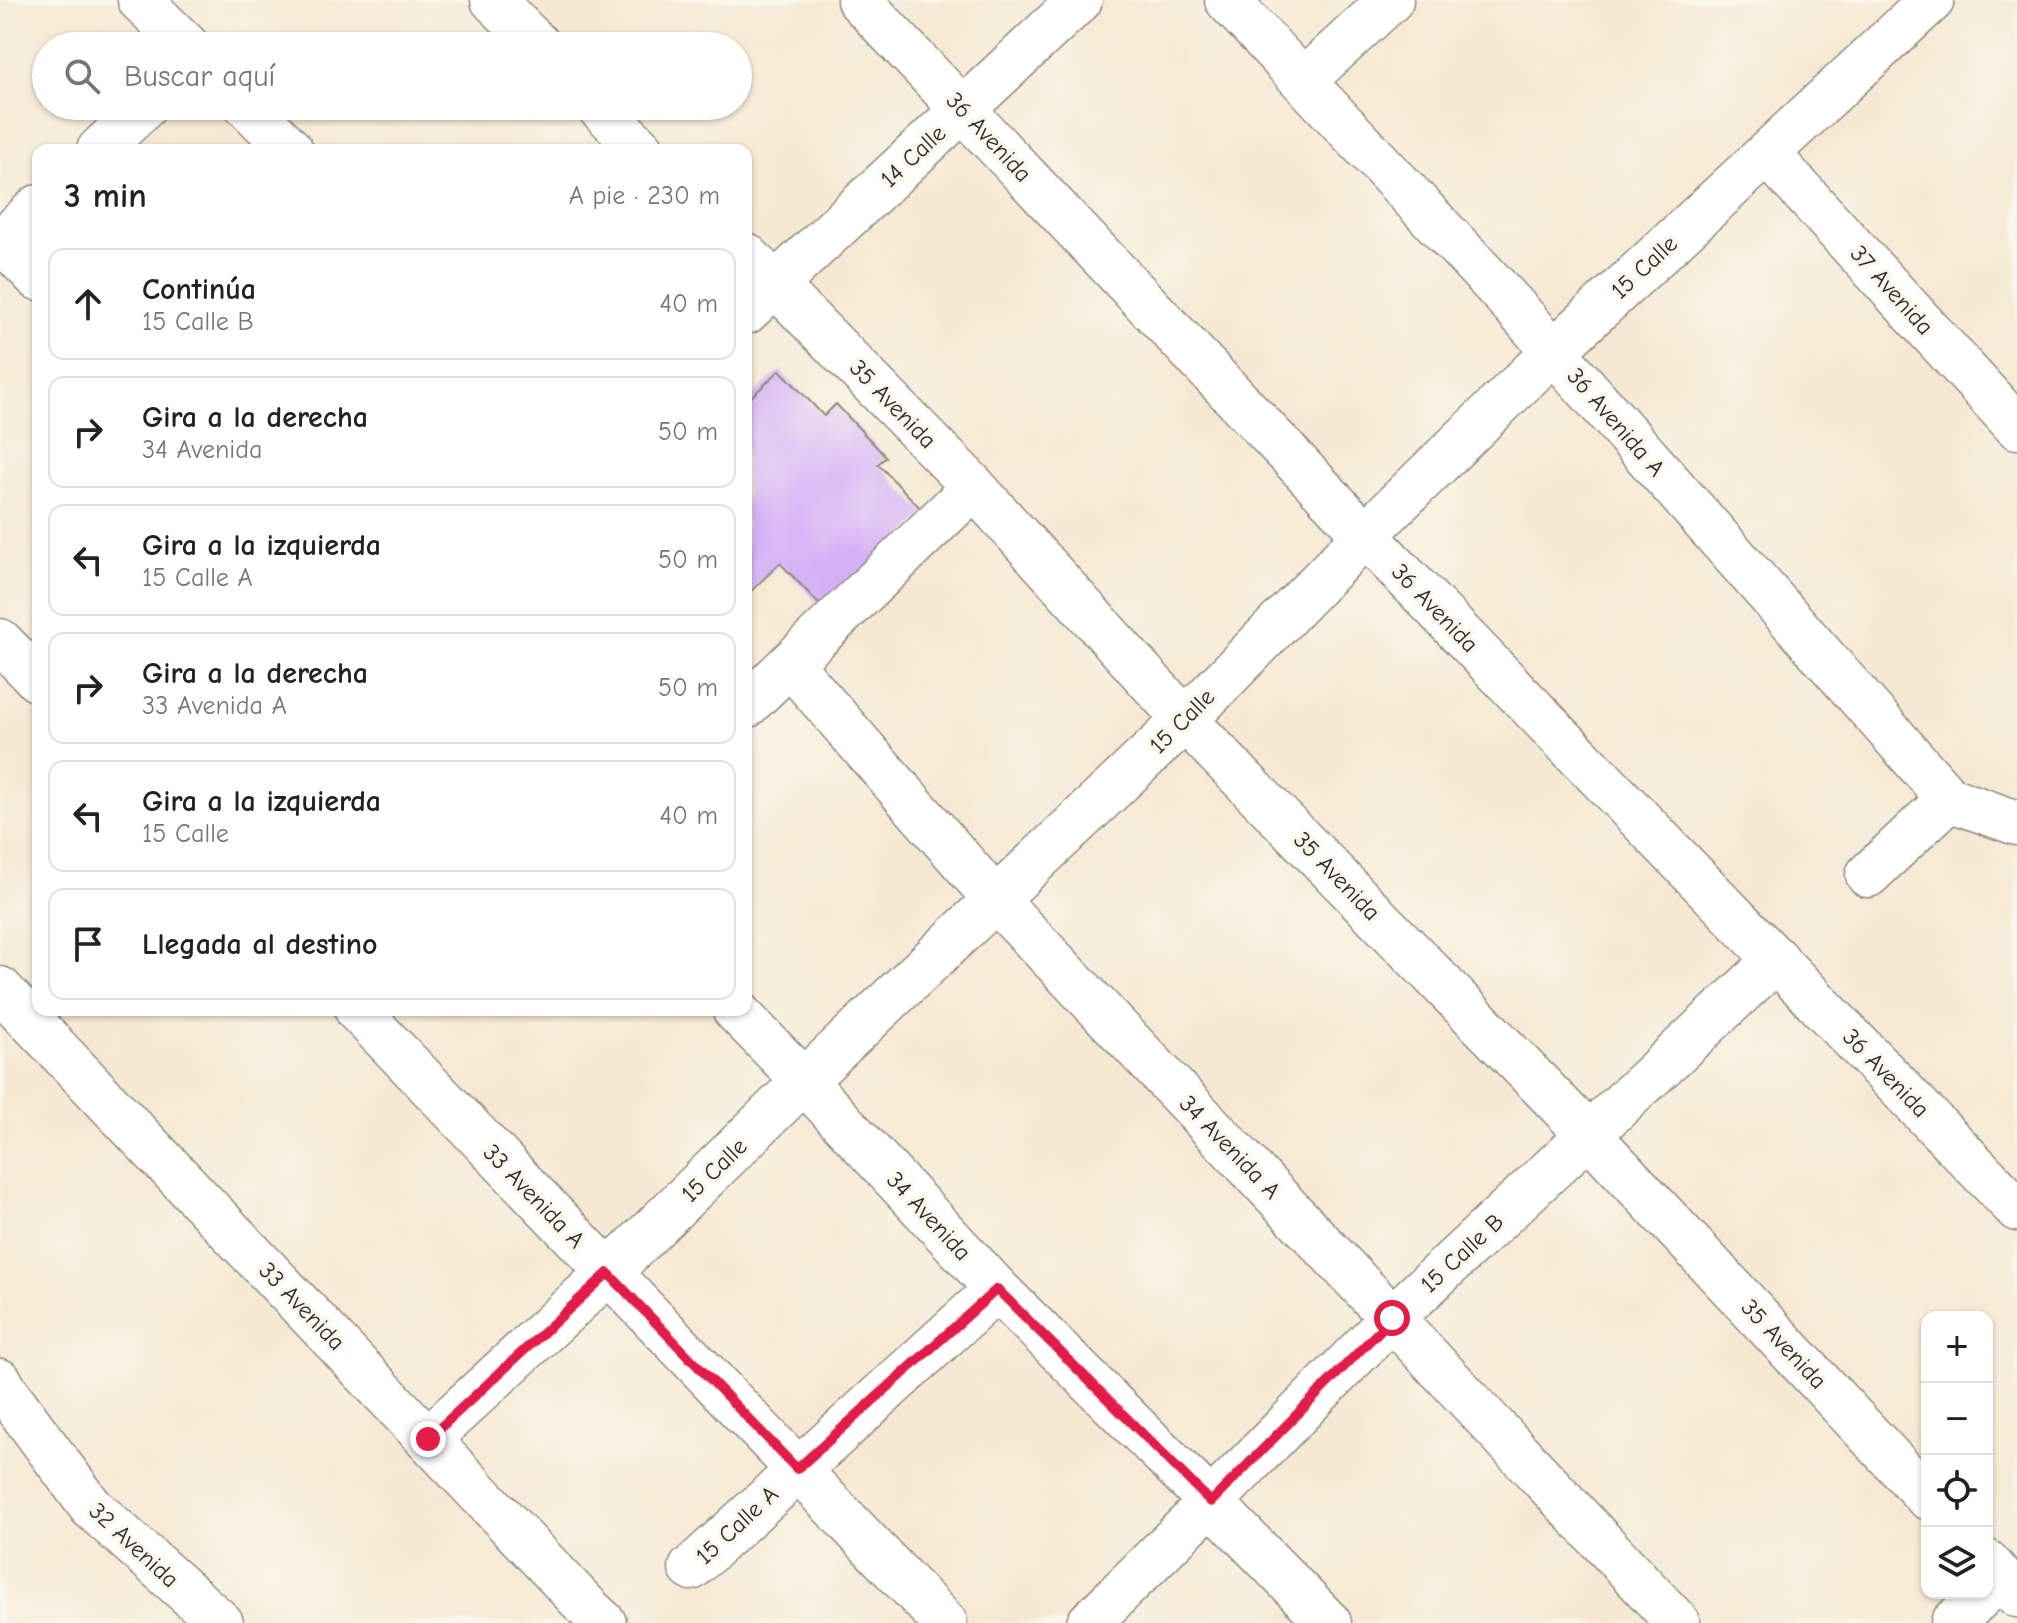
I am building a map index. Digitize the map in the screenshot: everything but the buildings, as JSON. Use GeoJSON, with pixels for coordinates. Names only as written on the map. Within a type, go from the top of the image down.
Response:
{"type":"FeatureCollection","features":[{"type":"Feature","properties":{"kind":"street"},"geometry":{"type":"LineString","coordinates":[[140,0],[173,32]]}},
{"type":"Feature","properties":{"kind":"street"},"geometry":{"type":"LineString","coordinates":[[493,0],[525,32]]}},
{"type":"Feature","properties":{"kind":"street","name":"36 Avenida"},"geometry":{"type":"LineString","coordinates":[[859,0],[1365,535],[2014,1198]]}},
{"type":"Feature","properties":{"kind":"street","name":"14 Calle"},"geometry":{"type":"LineString","coordinates":[[756,284],[962,109],[1080,0]]}},
{"type":"Feature","properties":{"kind":"street","name":"36 Avenida A"},"geometry":{"type":"LineString","coordinates":[[1227,0],[1554,351],[1949,799],[2017,823]]}},
{"type":"Feature","properties":{"kind":"street"},"geometry":{"type":"LineString","coordinates":[[1303,81],[1391,0]]}},
{"type":"Feature","properties":{"kind":"street","name":"15 Calle"},"geometry":{"type":"LineString","coordinates":[[428,1439],[608,1273],[804,1081],[1185,720],[1365,535],[1554,351],[1932,0]]}},
{"type":"Feature","properties":{"kind":"street"},"geometry":{"type":"LineString","coordinates":[[105,144],[130,120]]}},
{"type":"Feature","properties":{"kind":"street"},"geometry":{"type":"LineString","coordinates":[[261,120],[285,144]]}},
{"type":"Feature","properties":{"kind":"street"},"geometry":{"type":"LineString","coordinates":[[612,120],[636,144]]}},
{"type":"Feature","properties":{"kind":"street","name":"37 Avenida"},"geometry":{"type":"LineString","coordinates":[[1767,153],[2017,427]]}},
{"type":"Feature","properties":{"kind":"street"},"geometry":{"type":"LineString","coordinates":[[32,213],[1,241],[32,272]]}},
{"type":"Feature","properties":{"kind":"street","name":"35 Avenida"},"geometry":{"type":"LineString","coordinates":[[756,284],[974,487],[1185,720],[1589,1135],[1921,1491]]}},
{"type":"Feature","properties":{"kind":"street"},"geometry":{"type":"LineString","coordinates":[[752,700],[974,487]]}},
{"type":"Feature","properties":{"kind":"street"},"geometry":{"type":"LineString","coordinates":[[0,641],[32,674]]}},
{"type":"Feature","properties":{"kind":"street","name":"34 Avenida A"},"geometry":{"type":"LineString","coordinates":[[790,664],[996,900],[1678,1623]]}},
{"type":"Feature","properties":{"kind":"street"},"geometry":{"type":"LineString","coordinates":[[1868,875],[1949,799]]}},
{"type":"Feature","properties":{"kind":"street","name":"15 Calle B"},"geometry":{"type":"LineString","coordinates":[[1089,1623],[1392,1318],[1777,959]]}},
{"type":"Feature","properties":{"kind":"street","name":"33 Avenida"},"geometry":{"type":"LineString","coordinates":[[0,989],[604,1623]]}},
{"type":"Feature","properties":{"kind":"street","name":"33 Avenida A"},"geometry":{"type":"LineString","coordinates":[[363,1016],[945,1623]]}},
{"type":"Feature","properties":{"kind":"street","name":"34 Avenida"},"geometry":{"type":"LineString","coordinates":[[741,1016],[997,1289],[1329,1623]]}},
{"type":"Feature","properties":{"kind":"street","name":"15 Calle A"},"geometry":{"type":"LineString","coordinates":[[691,1568],[997,1289]]}},
{"type":"Feature","properties":{"kind":"street","name":"32 Avenida"},"geometry":{"type":"LineString","coordinates":[[0,1381],[91,1507],[221,1623]]}},
{"type":"Feature","properties":{"kind":"street"},"geometry":{"type":"LineString","coordinates":[[1953,1623],[1999,1580]]}},
{"type":"Feature","properties":{"kind":"route"},"geometry":{"type":"LineString","coordinates":[[428,1439],[608,1273],[797,1469],[997,1289],[1211,1502],[1392,1318]]}}]}
